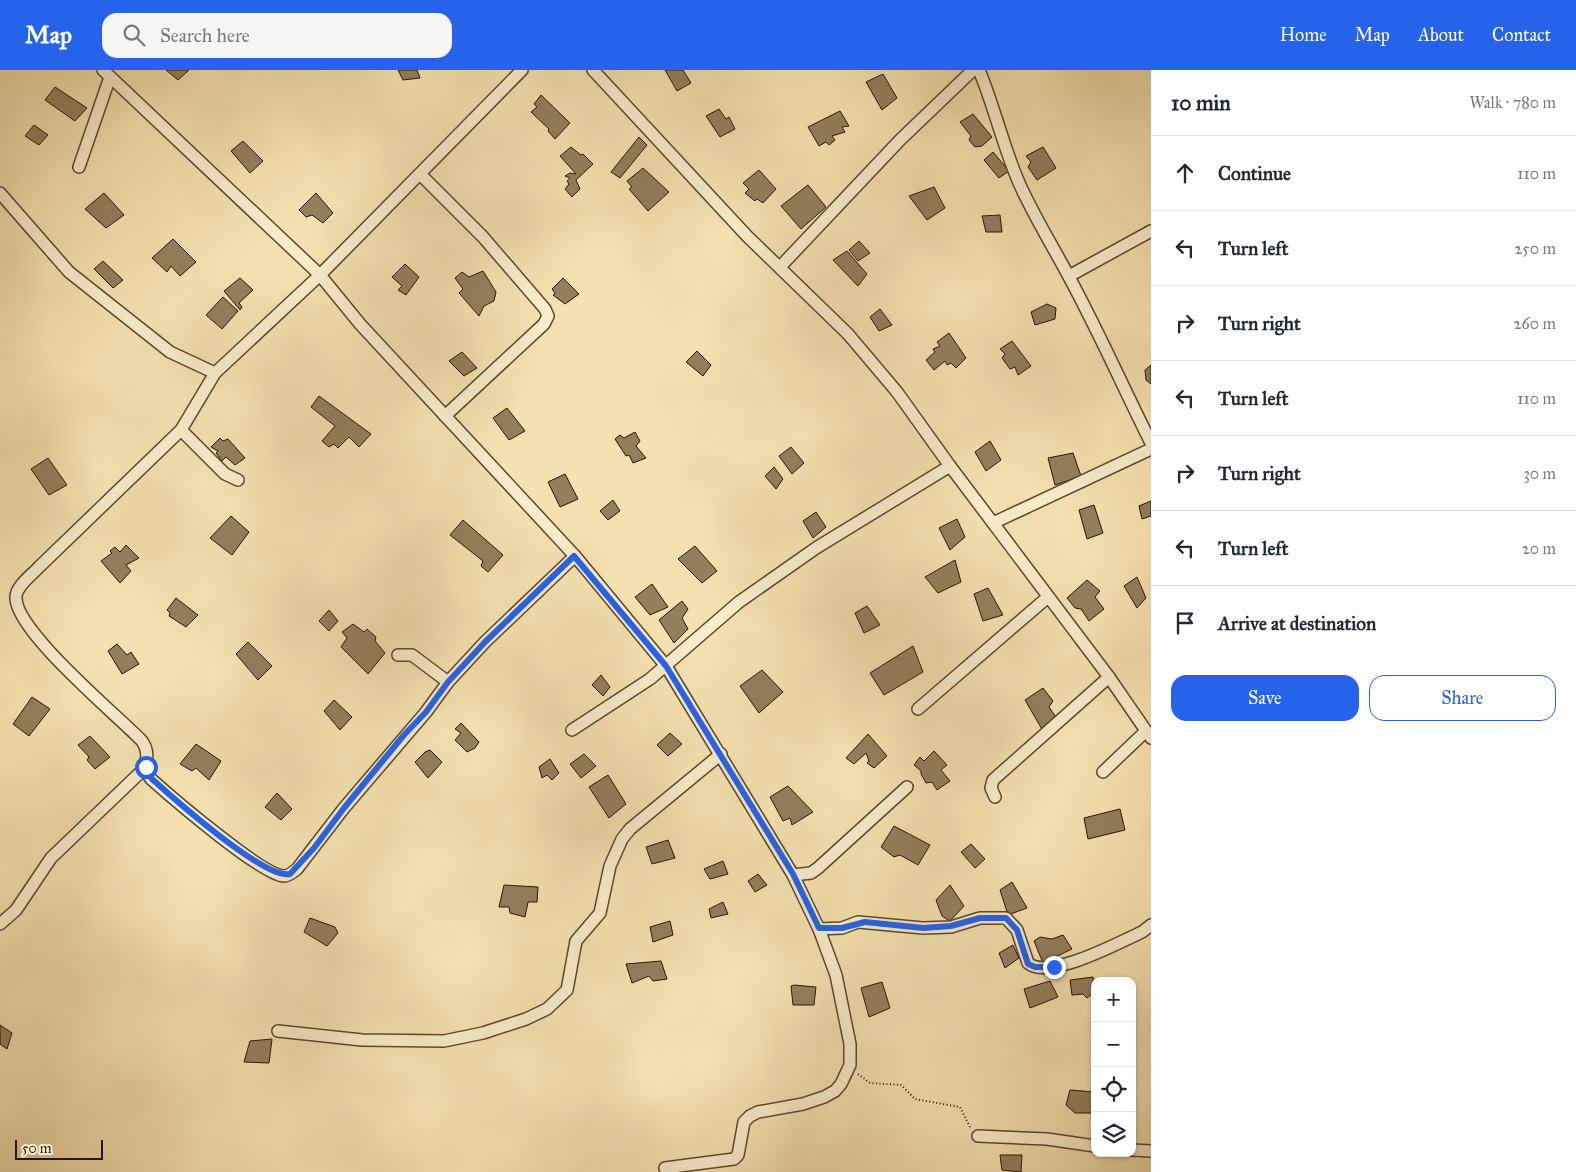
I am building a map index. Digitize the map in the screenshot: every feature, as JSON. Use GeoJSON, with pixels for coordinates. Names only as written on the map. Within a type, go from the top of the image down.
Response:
{"type":"FeatureCollection","features":[{"type":"Feature","properties":{"kind":"street"},"geometry":{"type":"LineString","coordinates":[[522,70],[421,175],[320,275],[215,373],[181,430],[86,520],[34,573],[16,596],[19,611],[42,642],[71,674],[142,741],[146,748],[147,772],[158,785],[223,839],[277,874],[290,874],[314,848],[404,735],[426,712],[448,682],[485,642],[574,556]]}},
{"type":"Feature","properties":{"kind":"street"},"geometry":{"type":"LineString","coordinates":[[593,70],[747,236],[848,334],[897,392],[950,466],[1109,677],[1149,735],[1103,772]]}},
{"type":"Feature","properties":{"kind":"street"},"geometry":{"type":"LineString","coordinates":[[780,267],[900,140],[973,70]]}},
{"type":"Feature","properties":{"kind":"street"},"geometry":{"type":"LineString","coordinates":[[979,70],[989,93],[1003,144],[1020,184],[1041,229],[1068,276],[1151,443]]}},
{"type":"Feature","properties":{"kind":"street"},"geometry":{"type":"LineString","coordinates":[[79,167],[107,73],[320,275],[360,324],[574,556],[666,666],[793,874],[819,928],[836,975],[850,1044],[850,1065],[836,1091],[824,1098],[803,1104],[758,1112],[750,1116],[744,1122],[738,1155],[734,1159],[665,1168]]}},
{"type":"Feature","properties":{"kind":"street"},"geometry":{"type":"LineString","coordinates":[[421,175],[483,237],[545,309],[548,316],[544,324],[445,416]]}},
{"type":"Feature","properties":{"kind":"street"},"geometry":{"type":"LineString","coordinates":[[0,193],[69,272],[170,352],[215,373]]}},
{"type":"Feature","properties":{"kind":"street"},"geometry":{"type":"LineString","coordinates":[[1068,276],[1151,231]]}},
{"type":"Feature","properties":{"kind":"street"},"geometry":{"type":"LineString","coordinates":[[181,430],[225,474],[238,480]]}},
{"type":"Feature","properties":{"kind":"street"},"geometry":{"type":"LineString","coordinates":[[993,523],[1151,449]]}},
{"type":"Feature","properties":{"kind":"street"},"geometry":{"type":"LineString","coordinates":[[572,730],[626,696],[666,666],[739,602],[816,548],[950,466]]}},
{"type":"Feature","properties":{"kind":"street"},"geometry":{"type":"LineString","coordinates":[[918,708],[1048,597]]}},
{"type":"Feature","properties":{"kind":"street"},"geometry":{"type":"LineString","coordinates":[[398,656],[412,655],[448,682]]}},
{"type":"Feature","properties":{"kind":"street"},"geometry":{"type":"LineString","coordinates":[[995,796],[991,788],[993,780],[1109,677]]}},
{"type":"Feature","properties":{"kind":"street"},"geometry":{"type":"LineString","coordinates":[[278,1031],[362,1040],[444,1041],[483,1033],[526,1019],[547,1009],[567,990],[576,941],[600,913],[610,866],[622,839],[630,829],[721,754]]}},
{"type":"Feature","properties":{"kind":"street"},"geometry":{"type":"LineString","coordinates":[[0,924],[16,910],[51,858],[146,767]]}},
{"type":"Feature","properties":{"kind":"street"},"geometry":{"type":"LineString","coordinates":[[793,874],[811,873],[818,868],[907,787]]}},
{"type":"Feature","properties":{"kind":"street"},"geometry":{"type":"LineString","coordinates":[[819,928],[842,928],[865,922],[923,928],[951,926],[980,918],[1006,918],[1017,930],[1028,964],[1035,967],[1054,967],[1073,963],[1142,932],[1151,926]]}},
{"type":"Feature","properties":{"kind":"street"},"geometry":{"type":"LineString","coordinates":[[978,1136],[1047,1139],[1091,1145]]}},
{"type":"Feature","properties":{"kind":"street"},"geometry":{"type":"LineString","coordinates":[[1136,1150],[1151,1151]]}},
{"type":"Feature","properties":{"kind":"path"},"geometry":{"type":"LineString","coordinates":[[850,1065],[870,1083],[895,1083],[900,1085],[915,1099],[960,1107],[971,1130],[978,1136]]}},
{"type":"Feature","properties":{"kind":"building"},"geometry":{"type":"Polygon","coordinates":[[[166,70],[189,70],[178,80],[166,70]]]}},
{"type":"Feature","properties":{"kind":"building"},"geometry":{"type":"Polygon","coordinates":[[[398,70],[417,70],[420,78],[403,80],[398,70]]]}},
{"type":"Feature","properties":{"kind":"building"},"geometry":{"type":"Polygon","coordinates":[[[665,70],[683,70],[691,83],[677,91],[665,70]]]}},
{"type":"Feature","properties":{"kind":"building"},"geometry":{"type":"Polygon","coordinates":[[[883,74],[897,98],[882,110],[866,82],[883,74]]]}},
{"type":"Feature","properties":{"kind":"building"},"geometry":{"type":"Polygon","coordinates":[[[55,87],[87,108],[75,121],[45,100],[55,87]]]}},
{"type":"Feature","properties":{"kind":"building"},"geometry":{"type":"Polygon","coordinates":[[[541,95],[570,123],[555,139],[548,131],[549,129],[531,112],[537,107],[534,104],[541,95]]]}},
{"type":"Feature","properties":{"kind":"building"},"geometry":{"type":"Polygon","coordinates":[[[719,109],[726,119],[729,117],[735,129],[720,137],[706,116],[719,109]]]}},
{"type":"Feature","properties":{"kind":"building"},"geometry":{"type":"Polygon","coordinates":[[[840,111],[849,126],[842,127],[845,132],[832,136],[835,140],[829,145],[826,142],[819,146],[808,127],[840,111]]]}},
{"type":"Feature","properties":{"kind":"building"},"geometry":{"type":"Polygon","coordinates":[[[973,114],[992,137],[982,146],[975,147],[969,140],[971,136],[960,122],[973,114]]]}},
{"type":"Feature","properties":{"kind":"building"},"geometry":{"type":"Polygon","coordinates":[[[34,125],[48,135],[39,145],[25,136],[34,125]]]}},
{"type":"Feature","properties":{"kind":"building"},"geometry":{"type":"Polygon","coordinates":[[[639,137],[647,145],[620,178],[611,172],[639,137]]]}},
{"type":"Feature","properties":{"kind":"building"},"geometry":{"type":"Polygon","coordinates":[[[243,141],[263,161],[250,173],[231,151],[243,141]]]}},
{"type":"Feature","properties":{"kind":"building"},"geometry":{"type":"Polygon","coordinates":[[[571,147],[581,155],[583,154],[593,164],[576,180],[580,189],[572,197],[565,189],[569,184],[567,181],[570,178],[565,176],[570,173],[576,174],[560,156],[571,147]]]}},
{"type":"Feature","properties":{"kind":"building"},"geometry":{"type":"Polygon","coordinates":[[[1043,147],[1056,168],[1037,180],[1028,167],[1031,162],[1026,156],[1043,147]]]}},
{"type":"Feature","properties":{"kind":"building"},"geometry":{"type":"Polygon","coordinates":[[[993,152],[1009,171],[999,178],[984,160],[993,152]]]}},
{"type":"Feature","properties":{"kind":"building"},"geometry":{"type":"Polygon","coordinates":[[[643,168],[669,192],[648,211],[629,189],[632,187],[627,181],[643,168]]]}},
{"type":"Feature","properties":{"kind":"building"},"geometry":{"type":"Polygon","coordinates":[[[759,170],[776,189],[763,203],[757,199],[755,201],[745,193],[749,189],[743,183],[759,170]]]}},
{"type":"Feature","properties":{"kind":"building"},"geometry":{"type":"Polygon","coordinates":[[[808,185],[826,207],[801,229],[781,206],[808,185]]]}},
{"type":"Feature","properties":{"kind":"building"},"geometry":{"type":"Polygon","coordinates":[[[934,187],[945,208],[927,220],[909,196],[934,187]]]}},
{"type":"Feature","properties":{"kind":"building"},"geometry":{"type":"Polygon","coordinates":[[[104,193],[124,215],[106,228],[85,209],[104,193]]]}},
{"type":"Feature","properties":{"kind":"building"},"geometry":{"type":"Polygon","coordinates":[[[316,193],[333,213],[323,223],[312,215],[306,217],[299,210],[316,193]]]}},
{"type":"Feature","properties":{"kind":"building"},"geometry":{"type":"Polygon","coordinates":[[[1000,215],[1002,232],[986,232],[982,216],[1000,215]]]}},
{"type":"Feature","properties":{"kind":"building"},"geometry":{"type":"Polygon","coordinates":[[[173,239],[196,262],[180,276],[171,266],[167,272],[152,258],[173,239]]]}},
{"type":"Feature","properties":{"kind":"building"},"geometry":{"type":"Polygon","coordinates":[[[859,241],[870,253],[858,261],[849,250],[859,241]]]}},
{"type":"Feature","properties":{"kind":"building"},"geometry":{"type":"Polygon","coordinates":[[[847,251],[867,274],[858,286],[833,260],[847,251]]]}},
{"type":"Feature","properties":{"kind":"building"},"geometry":{"type":"Polygon","coordinates":[[[103,261],[123,280],[113,288],[94,269],[103,261]]]}},
{"type":"Feature","properties":{"kind":"building"},"geometry":{"type":"Polygon","coordinates":[[[405,264],[419,277],[406,295],[398,290],[402,286],[392,277],[405,264]]]}},
{"type":"Feature","properties":{"kind":"building"},"geometry":{"type":"Polygon","coordinates":[[[483,271],[496,292],[494,301],[484,306],[479,316],[459,293],[463,289],[455,278],[462,272],[469,277],[483,271]]]}},
{"type":"Feature","properties":{"kind":"building"},"geometry":{"type":"Polygon","coordinates":[[[240,278],[253,290],[239,303],[242,307],[240,310],[224,291],[240,278]]]}},
{"type":"Feature","properties":{"kind":"building"},"geometry":{"type":"Polygon","coordinates":[[[563,278],[579,294],[565,304],[553,295],[555,293],[552,289],[563,278]]]}},
{"type":"Feature","properties":{"kind":"building"},"geometry":{"type":"Polygon","coordinates":[[[223,297],[238,311],[222,329],[206,315],[223,297]]]}},
{"type":"Feature","properties":{"kind":"building"},"geometry":{"type":"Polygon","coordinates":[[[1047,304],[1056,308],[1055,319],[1035,325],[1031,312],[1047,304]]]}},
{"type":"Feature","properties":{"kind":"building"},"geometry":{"type":"Polygon","coordinates":[[[880,309],[892,325],[879,331],[870,317],[880,309]]]}},
{"type":"Feature","properties":{"kind":"building"},"geometry":{"type":"Polygon","coordinates":[[[949,333],[966,358],[956,368],[951,363],[947,365],[945,361],[934,370],[926,360],[935,352],[933,349],[940,346],[937,342],[949,333]]]}},
{"type":"Feature","properties":{"kind":"building"},"geometry":{"type":"Polygon","coordinates":[[[1012,341],[1031,366],[1018,375],[1015,367],[1010,369],[1002,358],[1005,354],[1000,349],[1012,341]]]}},
{"type":"Feature","properties":{"kind":"building"},"geometry":{"type":"Polygon","coordinates":[[[697,351],[711,365],[703,376],[686,362],[697,351]]]}},
{"type":"Feature","properties":{"kind":"building"},"geometry":{"type":"Polygon","coordinates":[[[462,352],[477,368],[464,376],[449,361],[462,352]]]}},
{"type":"Feature","properties":{"kind":"building"},"geometry":{"type":"Polygon","coordinates":[[[1151,365],[1151,384],[1146,380],[1145,370],[1151,365]]]}},
{"type":"Feature","properties":{"kind":"building"},"geometry":{"type":"Polygon","coordinates":[[[319,396],[371,434],[359,447],[349,437],[338,448],[334,444],[329,447],[322,441],[335,426],[311,407],[319,396]]]}},
{"type":"Feature","properties":{"kind":"building"},"geometry":{"type":"Polygon","coordinates":[[[507,408],[525,431],[509,440],[493,418],[507,408]]]}},
{"type":"Feature","properties":{"kind":"building"},"geometry":{"type":"Polygon","coordinates":[[[635,432],[640,441],[636,446],[646,458],[633,463],[629,455],[626,456],[615,439],[620,435],[624,438],[635,432]]]}},
{"type":"Feature","properties":{"kind":"building"},"geometry":{"type":"Polygon","coordinates":[[[220,438],[223,441],[228,439],[245,458],[235,465],[226,457],[222,461],[216,453],[218,451],[211,447],[220,438]]]}},
{"type":"Feature","properties":{"kind":"building"},"geometry":{"type":"Polygon","coordinates":[[[990,441],[1001,460],[986,471],[975,452],[990,441]]]}},
{"type":"Feature","properties":{"kind":"building"},"geometry":{"type":"Polygon","coordinates":[[[791,447],[804,463],[792,474],[779,456],[791,447]]]}},
{"type":"Feature","properties":{"kind":"building"},"geometry":{"type":"Polygon","coordinates":[[[1073,453],[1081,476],[1055,485],[1048,458],[1073,453]]]}},
{"type":"Feature","properties":{"kind":"building"},"geometry":{"type":"Polygon","coordinates":[[[48,458],[67,485],[49,495],[31,469],[48,458]]]}},
{"type":"Feature","properties":{"kind":"building"},"geometry":{"type":"Polygon","coordinates":[[[774,467],[783,479],[776,489],[765,476],[774,467]]]}},
{"type":"Feature","properties":{"kind":"building"},"geometry":{"type":"Polygon","coordinates":[[[565,474],[578,499],[560,507],[548,482],[565,474]]]}},
{"type":"Feature","properties":{"kind":"building"},"geometry":{"type":"Polygon","coordinates":[[[613,500],[620,511],[608,520],[600,511],[613,500]]]}},
{"type":"Feature","properties":{"kind":"building"},"geometry":{"type":"Polygon","coordinates":[[[1151,501],[1151,516],[1142,519],[1139,506],[1151,501]]]}},
{"type":"Feature","properties":{"kind":"building"},"geometry":{"type":"Polygon","coordinates":[[[1094,505],[1103,533],[1087,539],[1079,510],[1094,505]]]}},
{"type":"Feature","properties":{"kind":"building"},"geometry":{"type":"Polygon","coordinates":[[[816,512],[826,527],[813,538],[803,521],[816,512]]]}},
{"type":"Feature","properties":{"kind":"building"},"geometry":{"type":"Polygon","coordinates":[[[231,516],[249,532],[232,555],[210,538],[231,516]]]}},
{"type":"Feature","properties":{"kind":"building"},"geometry":{"type":"Polygon","coordinates":[[[957,519],[965,537],[950,550],[939,528],[957,519]]]}},
{"type":"Feature","properties":{"kind":"building"},"geometry":{"type":"Polygon","coordinates":[[[463,520],[503,555],[488,572],[481,566],[483,561],[450,535],[463,520]]]}},
{"type":"Feature","properties":{"kind":"building"},"geometry":{"type":"Polygon","coordinates":[[[126,545],[139,558],[126,565],[131,571],[120,583],[101,561],[112,553],[110,551],[115,547],[120,552],[126,545]]]}},
{"type":"Feature","properties":{"kind":"building"},"geometry":{"type":"Polygon","coordinates":[[[695,546],[717,571],[702,583],[678,559],[695,546]]]}},
{"type":"Feature","properties":{"kind":"building"},"geometry":{"type":"Polygon","coordinates":[[[955,560],[961,582],[938,593],[925,577],[955,560]]]}},
{"type":"Feature","properties":{"kind":"building"},"geometry":{"type":"Polygon","coordinates":[[[1137,577],[1146,598],[1137,608],[1124,586],[1137,577]]]}},
{"type":"Feature","properties":{"kind":"building"},"geometry":{"type":"Polygon","coordinates":[[[1087,580],[1100,591],[1095,597],[1104,609],[1089,621],[1081,609],[1075,608],[1067,598],[1087,580]]]}},
{"type":"Feature","properties":{"kind":"building"},"geometry":{"type":"Polygon","coordinates":[[[652,584],[668,607],[650,615],[635,597],[652,584]]]}},
{"type":"Feature","properties":{"kind":"building"},"geometry":{"type":"Polygon","coordinates":[[[988,588],[1003,615],[983,621],[974,594],[988,588]]]}},
{"type":"Feature","properties":{"kind":"building"},"geometry":{"type":"Polygon","coordinates":[[[176,598],[198,615],[186,627],[169,616],[170,613],[167,610],[176,598]]]}},
{"type":"Feature","properties":{"kind":"building"},"geometry":{"type":"Polygon","coordinates":[[[682,601],[688,609],[682,618],[688,629],[674,643],[659,620],[682,601]]]}},
{"type":"Feature","properties":{"kind":"building"},"geometry":{"type":"Polygon","coordinates":[[[867,606],[880,625],[864,633],[855,613],[867,606]]]}},
{"type":"Feature","properties":{"kind":"building"},"geometry":{"type":"Polygon","coordinates":[[[329,610],[338,621],[329,631],[319,621],[329,610]]]}},
{"type":"Feature","properties":{"kind":"building"},"geometry":{"type":"Polygon","coordinates":[[[353,624],[364,632],[367,629],[376,637],[375,641],[385,653],[368,674],[341,647],[347,638],[342,632],[353,624]]]}},
{"type":"Feature","properties":{"kind":"building"},"geometry":{"type":"Polygon","coordinates":[[[248,642],[272,666],[258,680],[236,654],[248,642]]]}},
{"type":"Feature","properties":{"kind":"building"},"geometry":{"type":"Polygon","coordinates":[[[117,644],[127,655],[131,652],[139,664],[122,674],[108,651],[117,644]]]}},
{"type":"Feature","properties":{"kind":"building"},"geometry":{"type":"Polygon","coordinates":[[[913,646],[923,672],[884,695],[870,673],[913,646]]]}},
{"type":"Feature","properties":{"kind":"building"},"geometry":{"type":"Polygon","coordinates":[[[762,670],[783,692],[759,713],[740,686],[762,670]]]}},
{"type":"Feature","properties":{"kind":"building"},"geometry":{"type":"Polygon","coordinates":[[[601,675],[610,687],[603,696],[592,685],[601,675]]]}},
{"type":"Feature","properties":{"kind":"building"},"geometry":{"type":"Polygon","coordinates":[[[1043,688],[1053,701],[1049,707],[1058,720],[1043,731],[1025,700],[1043,688]]]}},
{"type":"Feature","properties":{"kind":"building"},"geometry":{"type":"Polygon","coordinates":[[[32,697],[50,709],[29,736],[13,724],[32,697]]]}},
{"type":"Feature","properties":{"kind":"building"},"geometry":{"type":"Polygon","coordinates":[[[334,700],[352,717],[340,730],[324,711],[334,700]]]}},
{"type":"Feature","properties":{"kind":"building"},"geometry":{"type":"Polygon","coordinates":[[[461,723],[479,742],[475,748],[467,752],[455,740],[461,733],[455,729],[461,723]]]}},
{"type":"Feature","properties":{"kind":"building"},"geometry":{"type":"Polygon","coordinates":[[[670,733],[682,744],[668,756],[657,745],[670,733]]]}},
{"type":"Feature","properties":{"kind":"building"},"geometry":{"type":"Polygon","coordinates":[[[868,734],[887,756],[874,768],[867,763],[869,761],[866,753],[854,764],[846,758],[868,734]]]}},
{"type":"Feature","properties":{"kind":"building"},"geometry":{"type":"Polygon","coordinates":[[[90,736],[110,757],[95,769],[87,760],[89,757],[78,745],[90,736]]]}},
{"type":"Feature","properties":{"kind":"building"},"geometry":{"type":"Polygon","coordinates":[[[196,744],[221,761],[209,780],[196,768],[192,771],[180,764],[196,744]]]}},
{"type":"Feature","properties":{"kind":"building"},"geometry":{"type":"Polygon","coordinates":[[[430,750],[442,762],[428,778],[415,762],[425,752],[430,750]]]}},
{"type":"Feature","properties":{"kind":"building"},"geometry":{"type":"Polygon","coordinates":[[[934,751],[947,765],[941,770],[950,781],[937,790],[932,782],[926,783],[921,771],[914,765],[920,757],[924,761],[934,751]]]}},
{"type":"Feature","properties":{"kind":"building"},"geometry":{"type":"Polygon","coordinates":[[[584,754],[596,766],[581,778],[570,764],[584,754]]]}},
{"type":"Feature","properties":{"kind":"building"},"geometry":{"type":"Polygon","coordinates":[[[550,759],[559,773],[552,780],[547,775],[542,778],[539,767],[550,759]]]}},
{"type":"Feature","properties":{"kind":"building"},"geometry":{"type":"Polygon","coordinates":[[[608,775],[626,804],[609,818],[589,787],[608,775]]]}},
{"type":"Feature","properties":{"kind":"building"},"geometry":{"type":"Polygon","coordinates":[[[788,786],[813,812],[792,825],[790,818],[783,821],[770,797],[788,786]]]}},
{"type":"Feature","properties":{"kind":"building"},"geometry":{"type":"Polygon","coordinates":[[[277,793],[292,809],[281,820],[265,807],[277,793]]]}},
{"type":"Feature","properties":{"kind":"building"},"geometry":{"type":"Polygon","coordinates":[[[1120,809],[1125,830],[1088,839],[1084,818],[1120,809]]]}},
{"type":"Feature","properties":{"kind":"building"},"geometry":{"type":"Polygon","coordinates":[[[894,826],[930,845],[918,865],[900,855],[894,857],[881,847],[894,826]]]}},
{"type":"Feature","properties":{"kind":"building"},"geometry":{"type":"Polygon","coordinates":[[[668,840],[675,858],[652,864],[646,847],[668,840]]]}},
{"type":"Feature","properties":{"kind":"building"},"geometry":{"type":"Polygon","coordinates":[[[971,844],[985,859],[975,868],[961,852],[971,844]]]}},
{"type":"Feature","properties":{"kind":"building"},"geometry":{"type":"Polygon","coordinates":[[[723,861],[728,874],[710,879],[704,869],[723,861]]]}},
{"type":"Feature","properties":{"kind":"building"},"geometry":{"type":"Polygon","coordinates":[[[758,874],[767,885],[755,892],[748,881],[758,874]]]}},
{"type":"Feature","properties":{"kind":"building"},"geometry":{"type":"Polygon","coordinates":[[[1012,882],[1027,908],[1008,915],[1000,890],[1012,882]]]}},
{"type":"Feature","properties":{"kind":"building"},"geometry":{"type":"Polygon","coordinates":[[[504,885],[538,887],[537,902],[528,902],[525,917],[510,913],[509,907],[499,907],[504,885]]]}},
{"type":"Feature","properties":{"kind":"building"},"geometry":{"type":"Polygon","coordinates":[[[950,885],[964,906],[950,921],[942,916],[936,900],[950,885]]]}},
{"type":"Feature","properties":{"kind":"building"},"geometry":{"type":"Polygon","coordinates":[[[723,902],[728,914],[711,918],[709,909],[723,902]]]}},
{"type":"Feature","properties":{"kind":"building"},"geometry":{"type":"Polygon","coordinates":[[[310,918],[335,927],[338,933],[327,946],[304,932],[310,918]]]}},
{"type":"Feature","properties":{"kind":"building"},"geometry":{"type":"Polygon","coordinates":[[[670,921],[673,935],[653,942],[650,927],[670,921]]]}},
{"type":"Feature","properties":{"kind":"building"},"geometry":{"type":"Polygon","coordinates":[[[1063,935],[1072,949],[1043,963],[1034,941],[1040,937],[1052,939],[1063,935]]]}},
{"type":"Feature","properties":{"kind":"building"},"geometry":{"type":"Polygon","coordinates":[[[1013,945],[1019,958],[1005,968],[999,953],[1013,945]]]}},
{"type":"Feature","properties":{"kind":"building"},"geometry":{"type":"Polygon","coordinates":[[[661,961],[667,979],[653,981],[649,976],[632,983],[626,964],[661,961]]]}},
{"type":"Feature","properties":{"kind":"building"},"geometry":{"type":"Polygon","coordinates":[[[1091,977],[1091,995],[1087,998],[1083,994],[1072,995],[1070,980],[1091,977]]]}},
{"type":"Feature","properties":{"kind":"building"},"geometry":{"type":"Polygon","coordinates":[[[1050,981],[1058,997],[1030,1008],[1024,989],[1050,981]]]}},
{"type":"Feature","properties":{"kind":"building"},"geometry":{"type":"Polygon","coordinates":[[[882,982],[890,1008],[869,1017],[861,988],[882,982]]]}},
{"type":"Feature","properties":{"kind":"building"},"geometry":{"type":"Polygon","coordinates":[[[791,986],[816,987],[814,1005],[793,1005],[791,986]]]}},
{"type":"Feature","properties":{"kind":"building"},"geometry":{"type":"Polygon","coordinates":[[[0,1025],[12,1033],[7,1049],[0,1044],[0,1025]]]}},
{"type":"Feature","properties":{"kind":"building"},"geometry":{"type":"Polygon","coordinates":[[[272,1039],[269,1063],[244,1062],[250,1041],[272,1039]]]}},
{"type":"Feature","properties":{"kind":"building"},"geometry":{"type":"Polygon","coordinates":[[[1070,1090],[1091,1092],[1091,1113],[1075,1113],[1066,1105],[1070,1090]]]}},
{"type":"Feature","properties":{"kind":"building"},"geometry":{"type":"Polygon","coordinates":[[[1000,1155],[1022,1155],[1021,1172],[1002,1170],[1000,1155]]]}},
{"type":"Feature","properties":{"kind":"route"},"geometry":{"type":"LineString","coordinates":[[146,767],[152,779],[178,803],[223,839],[277,874],[284,876],[290,874],[297,869],[344,808],[404,735],[426,712],[448,682],[485,642],[574,556],[666,666],[793,874],[819,928],[842,928],[858,922],[923,928],[951,926],[980,918],[1006,918],[1017,930],[1028,964],[1035,967],[1054,967]]}}]}
